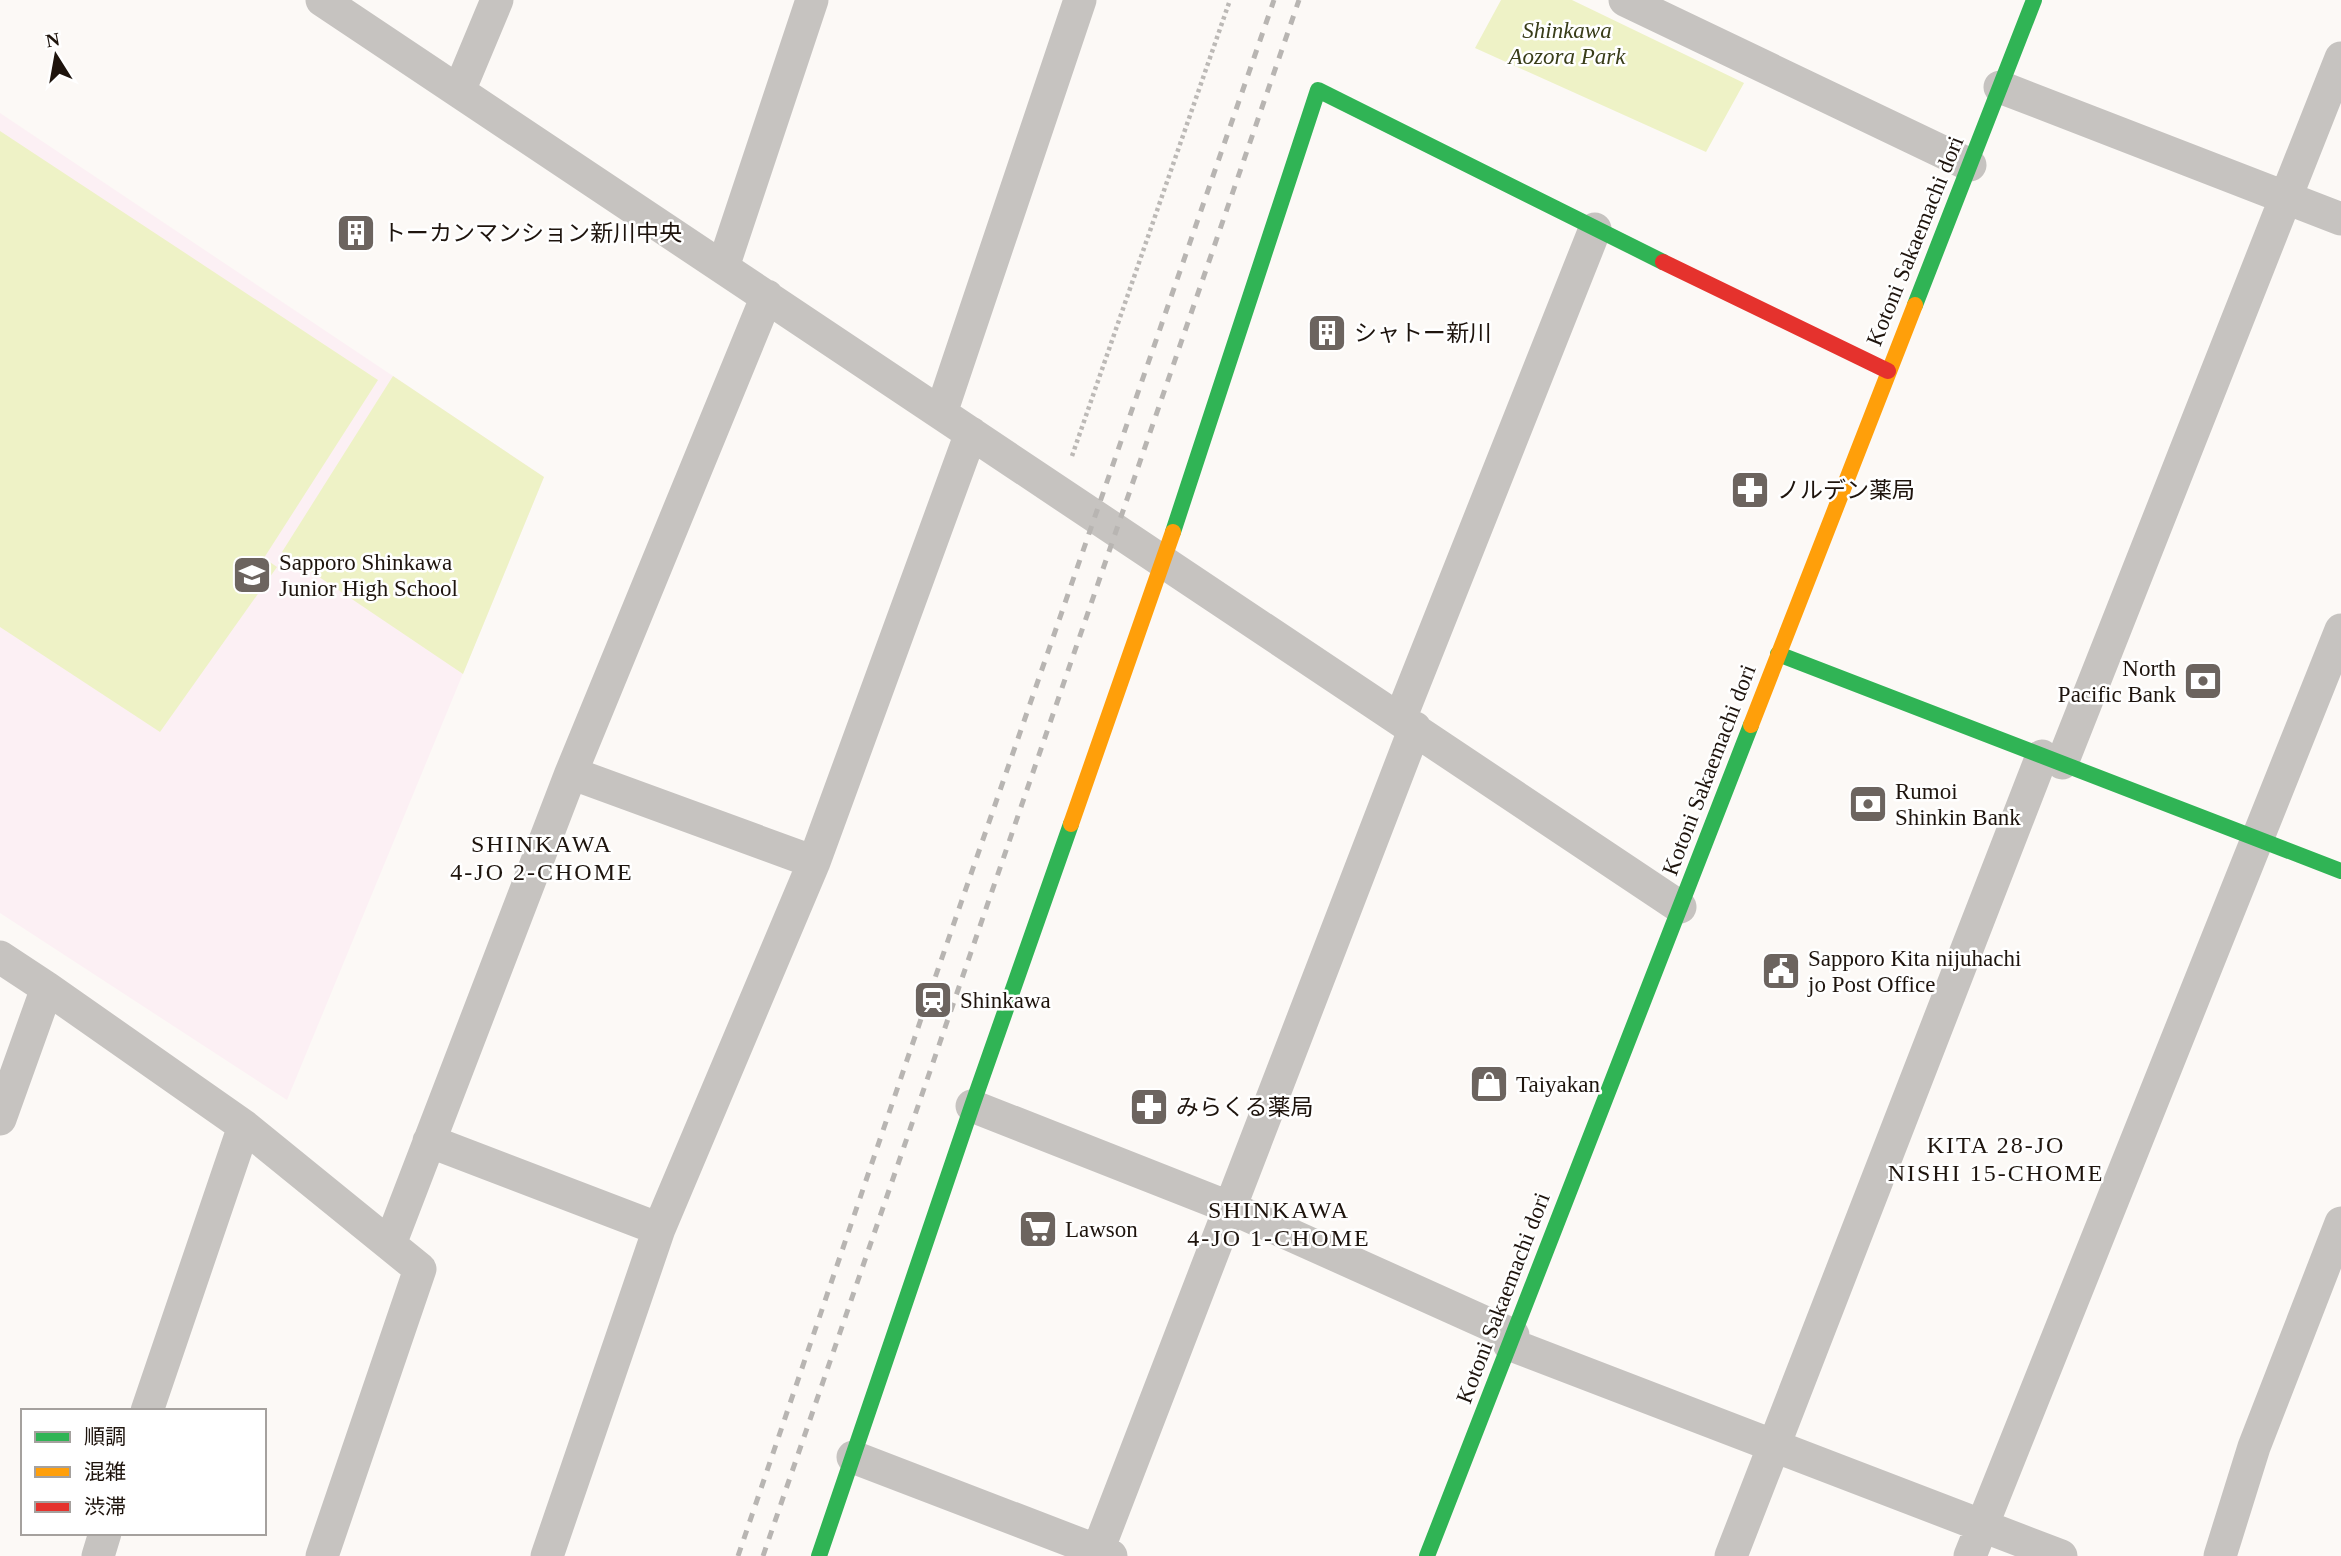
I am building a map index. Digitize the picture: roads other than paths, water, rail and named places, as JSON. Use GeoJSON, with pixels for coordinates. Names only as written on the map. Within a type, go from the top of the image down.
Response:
{"type":"FeatureCollection","features":[{"type":"Feature","properties":{"kind":"street"},"geometry":{"type":"LineString","coordinates":[[323,0],[1680,907]]}},
{"type":"Feature","properties":{"kind":"street"},"geometry":{"type":"LineString","coordinates":[[459,91],[497,0]]}},
{"type":"Feature","properties":{"kind":"street"},"geometry":{"type":"LineString","coordinates":[[723,267],[811,0]]}},
{"type":"Feature","properties":{"kind":"street"},"geometry":{"type":"LineString","coordinates":[[941,413],[1080,0]]}},
{"type":"Feature","properties":{"kind":"street"},"geometry":{"type":"LineString","coordinates":[[1625,0],[1970,165]]}},
{"type":"Feature","properties":{"kind":"street","name":"Kotoni Sakaemachi dori"},"geometry":{"type":"LineString","coordinates":[[1427,1556],[2034,0]]}},
{"type":"Feature","properties":{"kind":"street"},"geometry":{"type":"LineString","coordinates":[[1731,1556],[1773,1445],[2052,760],[2287,198],[2341,58]]}},
{"type":"Feature","properties":{"kind":"street"},"geometry":{"type":"LineString","coordinates":[[2000,87],[2341,219]]}},
{"type":"Feature","properties":{"kind":"street"},"geometry":{"type":"LineString","coordinates":[[820,1556],[972,1106],[1163,562],[1318,90],[1595,229],[1888,371]]}},
{"type":"Feature","properties":{"kind":"street"},"geometry":{"type":"LineString","coordinates":[[853,1457],[1104,1553],[1408,724],[1595,229]]}},
{"type":"Feature","properties":{"kind":"street"},"geometry":{"type":"LineString","coordinates":[[390,1244],[571,773],[767,296]]}},
{"type":"Feature","properties":{"kind":"street"},"geometry":{"type":"LineString","coordinates":[[547,1556],[659,1229],[814,862],[971,433]]}},
{"type":"Feature","properties":{"kind":"street"},"geometry":{"type":"LineString","coordinates":[[1976,1541],[2341,630]]}},
{"type":"Feature","properties":{"kind":"street"},"geometry":{"type":"LineString","coordinates":[[1778,654],[2341,871]]}},
{"type":"Feature","properties":{"kind":"street"},"geometry":{"type":"LineString","coordinates":[[571,773],[814,862]]}},
{"type":"Feature","properties":{"kind":"street"},"geometry":{"type":"LineString","coordinates":[[0,957],[244,1126],[420,1269],[322,1556]]}},
{"type":"Feature","properties":{"kind":"street"},"geometry":{"type":"LineString","coordinates":[[0,1119],[47,988]]}},
{"type":"Feature","properties":{"kind":"street"},"geometry":{"type":"LineString","coordinates":[[972,1106],[1231,1208],[1511,1340],[1773,1445],[1976,1541],[2061,1556]]}},
{"type":"Feature","properties":{"kind":"street"},"geometry":{"type":"LineString","coordinates":[[148,1409],[244,1126]]}},
{"type":"Feature","properties":{"kind":"street"},"geometry":{"type":"LineString","coordinates":[[429,1141],[659,1229]]}},
{"type":"Feature","properties":{"kind":"street"},"geometry":{"type":"LineString","coordinates":[[2220,1556],[2254,1447],[2341,1223]]}},
{"type":"Feature","properties":{"kind":"street"},"geometry":{"type":"LineString","coordinates":[[98,1556],[104,1535]]}},
{"type":"Feature","properties":{"kind":"railway"},"geometry":{"type":"LineString","coordinates":[[738,1556],[1274,0]]}},
{"type":"Feature","properties":{"kind":"railway"},"geometry":{"type":"LineString","coordinates":[[763,1556],[1299,0]]}},
{"type":"Feature","properties":{"kind":"place","name":"トーカンマンション新川中央"},"geometry":{"type":"Point","coordinates":[356,233]}},
{"type":"Feature","properties":{"kind":"place","name":"シャトー新川"},"geometry":{"type":"Point","coordinates":[1327,333]}},
{"type":"Feature","properties":{"kind":"place","name":"ノルデン薬局"},"geometry":{"type":"Point","coordinates":[1750,490]}},
{"type":"Feature","properties":{"kind":"place","name":"Sapporo Shinkawa Junior High School"},"geometry":{"type":"Point","coordinates":[252,575]}},
{"type":"Feature","properties":{"kind":"place","name":"North Pacific Bank"},"geometry":{"type":"Point","coordinates":[2203,681]}},
{"type":"Feature","properties":{"kind":"place","name":"Rumoi Shinkin Bank"},"geometry":{"type":"Point","coordinates":[1868,804]}},
{"type":"Feature","properties":{"kind":"place","name":"Sapporo Kita nijuhachi jo Post Office"},"geometry":{"type":"Point","coordinates":[1781,971]}},
{"type":"Feature","properties":{"kind":"place","name":"Shinkawa"},"geometry":{"type":"Point","coordinates":[933,1000]}},
{"type":"Feature","properties":{"kind":"place","name":"Taiyakan"},"geometry":{"type":"Point","coordinates":[1489,1084]}},
{"type":"Feature","properties":{"kind":"place","name":"みらくる薬局"},"geometry":{"type":"Point","coordinates":[1149,1107]}},
{"type":"Feature","properties":{"kind":"place","name":"Lawson"},"geometry":{"type":"Point","coordinates":[1038,1229]}},
{"type":"Feature","properties":{"kind":"district","name":"SHINKAWA 4-JO 2-CHOME"},"geometry":{"type":"Point","coordinates":[542,858]}},
{"type":"Feature","properties":{"kind":"district","name":"KITA 28-JO NISHI 15-CHOME"},"geometry":{"type":"Point","coordinates":[1996,1159]}},
{"type":"Feature","properties":{"kind":"district","name":"SHINKAWA 4-JO 1-CHOME"},"geometry":{"type":"Point","coordinates":[1279,1224]}},
{"type":"Feature","properties":{"kind":"park label","name":"Shinkawa Aozora Park"},"geometry":{"type":"Point","coordinates":[1567,43]}}]}
